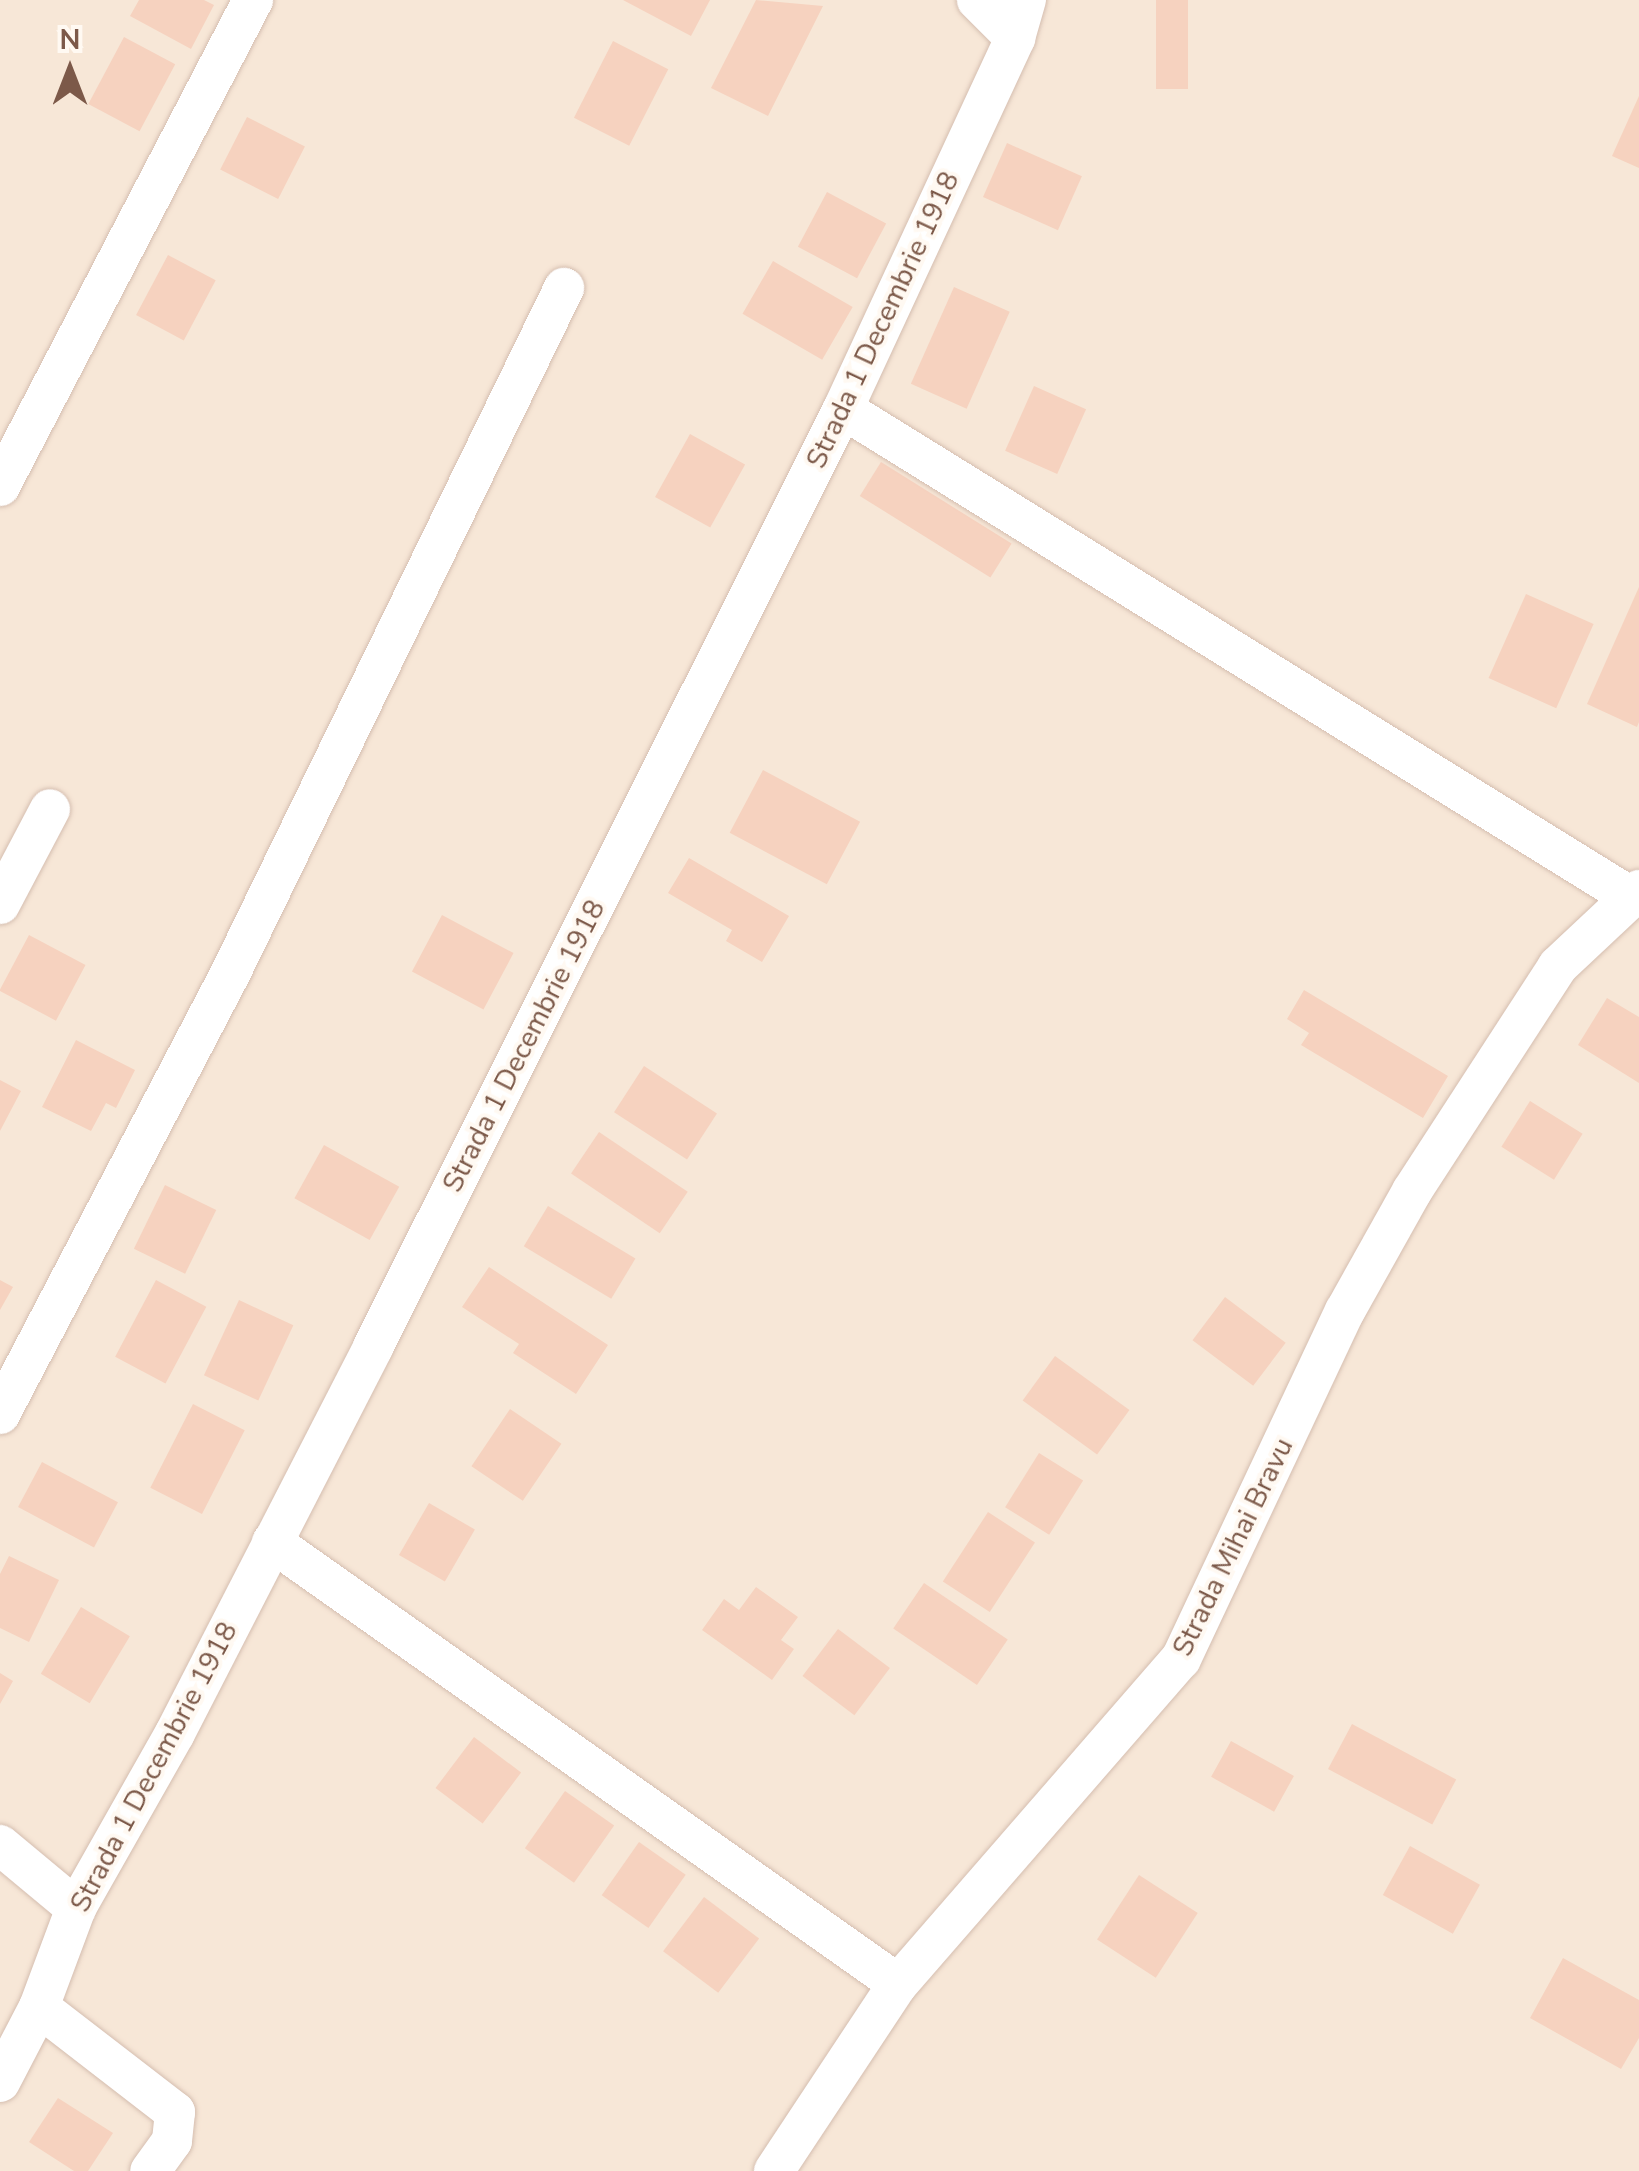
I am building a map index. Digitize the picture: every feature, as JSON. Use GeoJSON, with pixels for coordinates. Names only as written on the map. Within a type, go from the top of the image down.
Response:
{"type":"FeatureCollection","features":[{"type":"Feature","properties":{"kind":"street"},"geometry":{"type":"LineString","coordinates":[[0,486],[253,0]]}},
{"type":"Feature","properties":{"kind":"street"},"geometry":{"type":"LineString","coordinates":[[977,0],[1021,19]]}},
{"type":"Feature","properties":{"kind":"street","name":"Strada 1 Decembrie 1918"},"geometry":{"type":"LineString","coordinates":[[0,2082],[38,2007],[76,1908],[272,1542],[843,409],[1021,19]]}},
{"type":"Feature","properties":{"kind":"street"},"geometry":{"type":"LineString","coordinates":[[0,1414],[231,972],[564,288]]}},
{"type":"Feature","properties":{"kind":"street"},"geometry":{"type":"LineString","coordinates":[[843,409],[1634,893]]}},
{"type":"Feature","properties":{"kind":"street"},"geometry":{"type":"LineString","coordinates":[[0,904],[50,808]]}},
{"type":"Feature","properties":{"kind":"street","name":"Strada Mihai Bravu"},"geometry":{"type":"LineString","coordinates":[[774,2171],[898,1984],[1181,1659],[1346,1311],[1412,1191],[1558,966],[1634,893]]}},
{"type":"Feature","properties":{"kind":"street"},"geometry":{"type":"LineString","coordinates":[[272,1542],[898,1984]]}},
{"type":"Feature","properties":{"kind":"street"},"geometry":{"type":"LineString","coordinates":[[0,1845],[76,1908]]}},
{"type":"Feature","properties":{"kind":"street"},"geometry":{"type":"LineString","coordinates":[[38,2007],[175,2112],[172,2140],[150,2171]]}},
{"type":"Feature","properties":{"kind":"shaded area"},"geometry":{"type":"Polygon","coordinates":[[[0,0],[1639,0],[1639,2171],[0,2171],[0,0]]]}},
{"type":"Feature","properties":{"kind":"building"},"geometry":{"type":"Polygon","coordinates":[[[139,0],[204,0],[214,5],[191,49],[130,16],[139,0]]]}},
{"type":"Feature","properties":{"kind":"building"},"geometry":{"type":"Polygon","coordinates":[[[623,0],[710,0],[691,36],[623,0]]]}},
{"type":"Feature","properties":{"kind":"building"},"geometry":{"type":"Polygon","coordinates":[[[756,0],[823,6],[768,116],[711,88],[756,0]]]}},
{"type":"Feature","properties":{"kind":"building"},"geometry":{"type":"Polygon","coordinates":[[[1156,0],[1188,0],[1188,89],[1156,89],[1156,0]]]}},
{"type":"Feature","properties":{"kind":"building"},"geometry":{"type":"Polygon","coordinates":[[[124,37],[175,64],[140,131],[88,104],[124,37]]]}},
{"type":"Feature","properties":{"kind":"building"},"geometry":{"type":"Polygon","coordinates":[[[613,41],[668,69],[629,146],[574,118],[613,41]]]}},
{"type":"Feature","properties":{"kind":"building"},"geometry":{"type":"Polygon","coordinates":[[[1639,96],[1639,168],[1612,156],[1639,96]]]}},
{"type":"Feature","properties":{"kind":"building"},"geometry":{"type":"Polygon","coordinates":[[[247,117],[305,147],[278,199],[220,170],[247,117]]]}},
{"type":"Feature","properties":{"kind":"building"},"geometry":{"type":"Polygon","coordinates":[[[1007,143],[1082,176],[1058,230],[983,197],[1007,143]]]}},
{"type":"Feature","properties":{"kind":"building"},"geometry":{"type":"Polygon","coordinates":[[[827,192],[886,223],[857,278],[798,247],[827,192]]]}},
{"type":"Feature","properties":{"kind":"building"},"geometry":{"type":"Polygon","coordinates":[[[168,255],[216,280],[184,340],[136,315],[168,255]]]}},
{"type":"Feature","properties":{"kind":"building"},"geometry":{"type":"Polygon","coordinates":[[[773,261],[853,307],[822,360],[742,314],[773,261]]]}},
{"type":"Feature","properties":{"kind":"building"},"geometry":{"type":"Polygon","coordinates":[[[954,287],[1010,312],[967,409],[911,384],[954,287]]]}},
{"type":"Feature","properties":{"kind":"building"},"geometry":{"type":"Polygon","coordinates":[[[1034,386],[1086,409],[1057,474],[1005,451],[1034,386]]]}},
{"type":"Feature","properties":{"kind":"building"},"geometry":{"type":"Polygon","coordinates":[[[690,434],[745,465],[710,528],[655,497],[690,434]]]}},
{"type":"Feature","properties":{"kind":"building"},"geometry":{"type":"Polygon","coordinates":[[[881,462],[1012,544],[990,578],[860,496],[881,462]]]}},
{"type":"Feature","properties":{"kind":"building"},"geometry":{"type":"Polygon","coordinates":[[[1639,587],[1639,722],[1637,727],[1587,704],[1639,587]]]}},
{"type":"Feature","properties":{"kind":"building"},"geometry":{"type":"Polygon","coordinates":[[[1526,594],[1594,624],[1556,708],[1489,678],[1526,594]]]}},
{"type":"Feature","properties":{"kind":"building"},"geometry":{"type":"Polygon","coordinates":[[[763,770],[860,822],[827,884],[730,833],[763,770]]]}},
{"type":"Feature","properties":{"kind":"building"},"geometry":{"type":"Polygon","coordinates":[[[689,858],[789,916],[762,962],[726,941],[732,930],[668,893],[689,858]]]}},
{"type":"Feature","properties":{"kind":"building"},"geometry":{"type":"Polygon","coordinates":[[[442,915],[514,953],[483,1010],[412,972],[442,915]]]}},
{"type":"Feature","properties":{"kind":"building"},"geometry":{"type":"Polygon","coordinates":[[[29,935],[86,965],[56,1021],[0,991],[29,935]]]}},
{"type":"Feature","properties":{"kind":"building"},"geometry":{"type":"Polygon","coordinates":[[[1304,990],[1448,1076],[1423,1118],[1301,1045],[1309,1033],[1287,1019],[1304,990]]]}},
{"type":"Feature","properties":{"kind":"building"},"geometry":{"type":"Polygon","coordinates":[[[1607,998],[1639,1017],[1639,1083],[1578,1045],[1607,998]]]}},
{"type":"Feature","properties":{"kind":"building"},"geometry":{"type":"Polygon","coordinates":[[[76,1040],[135,1070],[116,1108],[106,1103],[91,1131],[42,1107],[76,1040]]]}},
{"type":"Feature","properties":{"kind":"building"},"geometry":{"type":"Polygon","coordinates":[[[644,1066],[717,1113],[687,1160],[614,1112],[644,1066]]]}},
{"type":"Feature","properties":{"kind":"building"},"geometry":{"type":"Polygon","coordinates":[[[0,1080],[21,1091],[0,1131],[0,1080]]]}},
{"type":"Feature","properties":{"kind":"building"},"geometry":{"type":"Polygon","coordinates":[[[1530,1101],[1583,1134],[1554,1180],[1501,1147],[1530,1101]]]}},
{"type":"Feature","properties":{"kind":"building"},"geometry":{"type":"Polygon","coordinates":[[[599,1132],[688,1192],[660,1233],[571,1173],[599,1132]]]}},
{"type":"Feature","properties":{"kind":"building"},"geometry":{"type":"Polygon","coordinates":[[[324,1145],[399,1187],[370,1240],[294,1198],[324,1145]]]}},
{"type":"Feature","properties":{"kind":"building"},"geometry":{"type":"Polygon","coordinates":[[[165,1185],[216,1210],[185,1274],[134,1249],[165,1185]]]}},
{"type":"Feature","properties":{"kind":"building"},"geometry":{"type":"Polygon","coordinates":[[[548,1206],[635,1259],[611,1299],[524,1246],[548,1206]]]}},
{"type":"Feature","properties":{"kind":"building"},"geometry":{"type":"Polygon","coordinates":[[[489,1267],[608,1345],[576,1394],[513,1353],[519,1344],[462,1307],[489,1267]]]}},
{"type":"Feature","properties":{"kind":"building"},"geometry":{"type":"Polygon","coordinates":[[[0,1280],[13,1287],[0,1310],[0,1280]]]}},
{"type":"Feature","properties":{"kind":"building"},"geometry":{"type":"Polygon","coordinates":[[[156,1280],[206,1307],[165,1384],[115,1357],[156,1280]]]}},
{"type":"Feature","properties":{"kind":"building"},"geometry":{"type":"Polygon","coordinates":[[[1225,1297],[1286,1343],[1253,1386],[1193,1340],[1225,1297]]]}},
{"type":"Feature","properties":{"kind":"building"},"geometry":{"type":"Polygon","coordinates":[[[239,1300],[293,1325],[258,1401],[204,1375],[239,1300]]]}},
{"type":"Feature","properties":{"kind":"building"},"geometry":{"type":"Polygon","coordinates":[[[1055,1356],[1129,1410],[1097,1455],[1023,1400],[1055,1356]]]}},
{"type":"Feature","properties":{"kind":"building"},"geometry":{"type":"Polygon","coordinates":[[[193,1404],[245,1430],[202,1514],[150,1488],[193,1404]]]}},
{"type":"Feature","properties":{"kind":"building"},"geometry":{"type":"Polygon","coordinates":[[[510,1409],[561,1444],[523,1501],[471,1466],[510,1409]]]}},
{"type":"Feature","properties":{"kind":"building"},"geometry":{"type":"Polygon","coordinates":[[[1039,1453],[1083,1481],[1049,1535],[1005,1507],[1039,1453]]]}},
{"type":"Feature","properties":{"kind":"building"},"geometry":{"type":"Polygon","coordinates":[[[42,1462],[118,1502],[94,1547],[18,1507],[42,1462]]]}},
{"type":"Feature","properties":{"kind":"building"},"geometry":{"type":"Polygon","coordinates":[[[429,1503],[475,1530],[445,1581],[399,1555],[429,1503]]]}},
{"type":"Feature","properties":{"kind":"building"},"geometry":{"type":"Polygon","coordinates":[[[988,1512],[1035,1542],[990,1612],[943,1582],[988,1512]]]}},
{"type":"Feature","properties":{"kind":"building"},"geometry":{"type":"Polygon","coordinates":[[[9,1556],[59,1580],[29,1642],[0,1628],[0,1574],[9,1556]]]}},
{"type":"Feature","properties":{"kind":"building"},"geometry":{"type":"Polygon","coordinates":[[[924,1583],[1008,1639],[977,1685],[893,1629],[924,1583]]]}},
{"type":"Feature","properties":{"kind":"building"},"geometry":{"type":"Polygon","coordinates":[[[756,1587],[798,1617],[781,1640],[794,1649],[772,1680],[702,1630],[724,1599],[739,1610],[756,1587]]]}},
{"type":"Feature","properties":{"kind":"building"},"geometry":{"type":"Polygon","coordinates":[[[81,1607],[130,1636],[90,1703],[41,1674],[81,1607]]]}},
{"type":"Feature","properties":{"kind":"building"},"geometry":{"type":"Polygon","coordinates":[[[838,1629],[890,1668],[854,1715],[802,1676],[838,1629]]]}},
{"type":"Feature","properties":{"kind":"building"},"geometry":{"type":"Polygon","coordinates":[[[0,1673],[13,1681],[0,1704],[0,1673]]]}},
{"type":"Feature","properties":{"kind":"building"},"geometry":{"type":"Polygon","coordinates":[[[1352,1724],[1456,1779],[1432,1824],[1328,1769],[1352,1724]]]}},
{"type":"Feature","properties":{"kind":"building"},"geometry":{"type":"Polygon","coordinates":[[[474,1737],[521,1773],[483,1824],[435,1788],[474,1737]]]}},
{"type":"Feature","properties":{"kind":"building"},"geometry":{"type":"Polygon","coordinates":[[[1231,1741],[1294,1776],[1274,1812],[1211,1777],[1231,1741]]]}},
{"type":"Feature","properties":{"kind":"building"},"geometry":{"type":"Polygon","coordinates":[[[565,1791],[614,1825],[574,1883],[525,1848],[565,1791]]]}},
{"type":"Feature","properties":{"kind":"building"},"geometry":{"type":"Polygon","coordinates":[[[639,1842],[686,1875],[648,1928],[602,1895],[639,1842]]]}},
{"type":"Feature","properties":{"kind":"building"},"geometry":{"type":"Polygon","coordinates":[[[1410,1846],[1480,1885],[1453,1934],[1383,1895],[1410,1846]]]}},
{"type":"Feature","properties":{"kind":"building"},"geometry":{"type":"Polygon","coordinates":[[[1139,1875],[1198,1913],[1156,1978],[1097,1940],[1139,1875]]]}},
{"type":"Feature","properties":{"kind":"building"},"geometry":{"type":"Polygon","coordinates":[[[704,1897],[759,1939],[718,1993],[663,1951],[704,1897]]]}},
{"type":"Feature","properties":{"kind":"building"},"geometry":{"type":"Polygon","coordinates":[[[1563,1958],[1639,2000],[1639,2038],[1621,2069],[1530,2018],[1563,1958]]]}},
{"type":"Feature","properties":{"kind":"building"},"geometry":{"type":"Polygon","coordinates":[[[58,2098],[113,2133],[88,2171],[74,2171],[29,2142],[58,2098]]]}}]}
